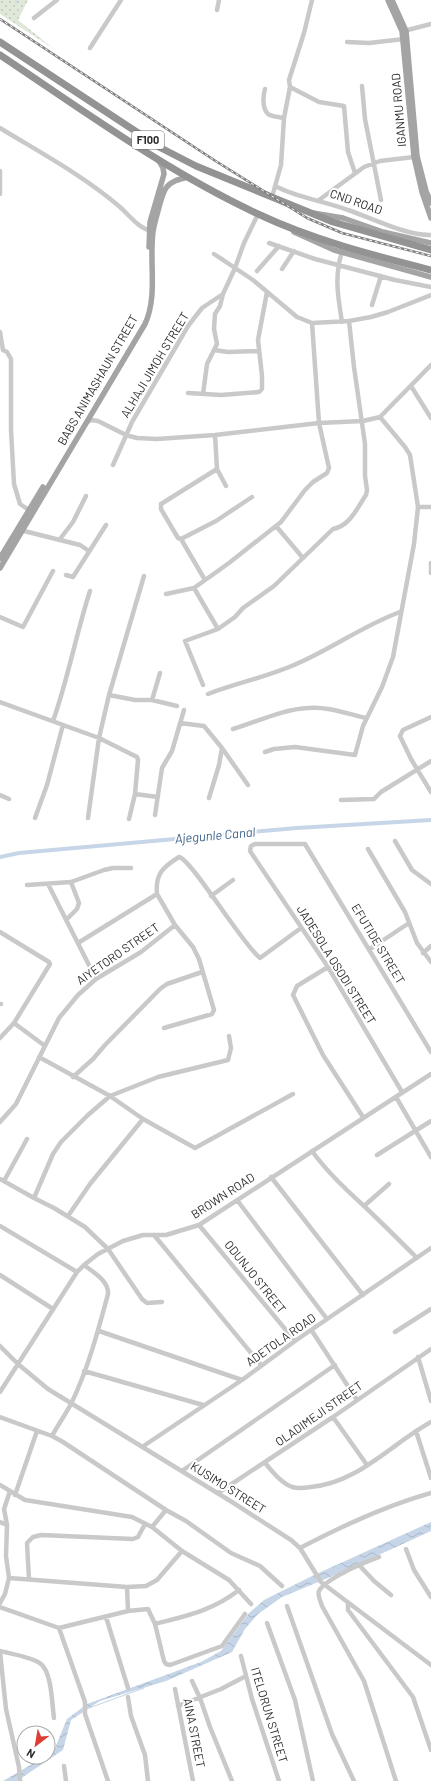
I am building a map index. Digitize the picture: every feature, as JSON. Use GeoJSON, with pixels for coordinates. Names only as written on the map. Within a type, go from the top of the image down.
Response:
{"type":"FeatureCollection","features":[{"type":"Feature","properties":{"kind":"highway","name":"F100"},"geometry":{"type":"LineString","coordinates":[[0,42],[161,148],[196,166],[310,213],[351,228],[431,250]]}},
{"type":"Feature","properties":{"kind":"highway","name":"F100"},"geometry":{"type":"LineString","coordinates":[[0,55],[159,161],[258,214],[331,243],[431,270]]}},
{"type":"Feature","properties":{"kind":"main road","name":"IGANMU ROAD"},"geometry":{"type":"LineString","coordinates":[[388,0],[404,31],[414,157],[422,192],[431,218]]}},
{"type":"Feature","properties":{"kind":"main road","name":"IGANMU ROAD"},"geometry":{"type":"LineString","coordinates":[[392,0],[404,31],[418,156],[426,191],[431,203]]}},
{"type":"Feature","properties":{"kind":"main road","name":"BABS ANIMASHAUN STREET"},"geometry":{"type":"LineString","coordinates":[[0,568],[29,510],[123,360],[149,315],[152,289],[151,231],[156,196],[164,174],[163,168],[159,161]]}},
{"type":"Feature","properties":{"kind":"main road","name":"BABS ANIMASHAUN STREET"},"geometry":{"type":"LineString","coordinates":[[151,231],[166,188],[174,182],[188,177]]}},
{"type":"Feature","properties":{"kind":"main road","name":"F100"},"geometry":{"type":"LineString","coordinates":[[310,213],[343,218],[383,232],[431,243]]}},
{"type":"Feature","properties":{"kind":"main road"},"geometry":{"type":"LineString","coordinates":[[280,224],[296,234],[342,252],[431,277]]}},
{"type":"Feature","properties":{"kind":"main road","name":"BABS ANIMASHAUN STREET"},"geometry":{"type":"LineString","coordinates":[[0,558],[94,411],[123,360]]}},
{"type":"Feature","properties":{"kind":"street"},"geometry":{"type":"LineString","coordinates":[[34,18],[57,0]]}},
{"type":"Feature","properties":{"kind":"street"},"geometry":{"type":"LineString","coordinates":[[90,48],[121,0]]}},
{"type":"Feature","properties":{"kind":"street"},"geometry":{"type":"LineString","coordinates":[[217,10],[219,0]]}},
{"type":"Feature","properties":{"kind":"street"},"geometry":{"type":"LineString","coordinates":[[272,197],[281,165],[284,118],[290,88],[290,75],[304,33],[312,0]]}},
{"type":"Feature","properties":{"kind":"street"},"geometry":{"type":"LineString","coordinates":[[404,31],[431,24]]}},
{"type":"Feature","properties":{"kind":"street"},"geometry":{"type":"LineString","coordinates":[[347,42],[369,43],[404,39]]}},
{"type":"Feature","properties":{"kind":"street"},"geometry":{"type":"LineString","coordinates":[[362,86],[365,119],[380,200]]}},
{"type":"Feature","properties":{"kind":"street"},"geometry":{"type":"LineString","coordinates":[[290,88],[319,102],[344,106],[348,152],[355,173]]}},
{"type":"Feature","properties":{"kind":"street"},"geometry":{"type":"LineString","coordinates":[[265,89],[262,98],[267,112],[284,118]]}},
{"type":"Feature","properties":{"kind":"street"},"geometry":{"type":"LineString","coordinates":[[0,128],[96,188],[151,231]]}},
{"type":"Feature","properties":{"kind":"street"},"geometry":{"type":"LineString","coordinates":[[319,200],[337,186],[350,179],[355,173],[374,163],[395,158],[414,157]]}},
{"type":"Feature","properties":{"kind":"street"},"geometry":{"type":"LineString","coordinates":[[0,171],[0,194]]}},
{"type":"Feature","properties":{"kind":"street","name":"CND ROAD"},"geometry":{"type":"LineString","coordinates":[[275,186],[301,197],[319,200],[409,231],[431,235]]}},
{"type":"Feature","properties":{"kind":"street","name":"ALHAJI JIMOH STREET"},"geometry":{"type":"LineString","coordinates":[[113,465],[137,412],[188,326],[202,308],[223,294],[236,268],[244,243],[258,214]]}},
{"type":"Feature","properties":{"kind":"street"},"geometry":{"type":"LineString","coordinates":[[269,243],[315,259],[431,287]]}},
{"type":"Feature","properties":{"kind":"street"},"geometry":{"type":"LineString","coordinates":[[257,270],[279,246]]}},
{"type":"Feature","properties":{"kind":"street"},"geometry":{"type":"LineString","coordinates":[[282,269],[294,251]]}},
{"type":"Feature","properties":{"kind":"street"},"geometry":{"type":"LineString","coordinates":[[342,252],[336,278],[342,322]]}},
{"type":"Feature","properties":{"kind":"street"},"geometry":{"type":"LineString","coordinates":[[214,254],[236,268],[297,317],[312,323],[349,321],[388,312],[431,295]]}},
{"type":"Feature","properties":{"kind":"street"},"geometry":{"type":"LineString","coordinates":[[372,305],[381,276]]}},
{"type":"Feature","properties":{"kind":"street"},"geometry":{"type":"LineString","coordinates":[[188,393],[222,395],[259,392],[263,386],[259,351],[259,332],[267,292]]}},
{"type":"Feature","properties":{"kind":"street"},"geometry":{"type":"LineString","coordinates":[[203,394],[207,364],[214,350],[217,339],[214,332],[214,321],[223,294]]}},
{"type":"Feature","properties":{"kind":"street"},"geometry":{"type":"LineString","coordinates":[[203,685],[185,641],[218,629],[274,586],[333,529],[341,527],[348,521],[366,495],[367,490],[363,421],[359,403],[349,321]]}},
{"type":"Feature","properties":{"kind":"street"},"geometry":{"type":"LineString","coordinates":[[166,594],[194,588],[206,580],[276,526],[305,490],[328,471],[319,423],[312,323]]}},
{"type":"Feature","properties":{"kind":"street"},"geometry":{"type":"LineString","coordinates":[[0,332],[1,350],[7,352],[11,358],[11,430],[14,484],[20,504],[29,510]]}},
{"type":"Feature","properties":{"kind":"street"},"geometry":{"type":"LineString","coordinates":[[214,350],[228,352],[259,351]]}},
{"type":"Feature","properties":{"kind":"street"},"geometry":{"type":"LineString","coordinates":[[87,422],[92,420],[98,421],[126,435],[137,438],[157,439],[215,436],[319,423],[363,421],[380,417],[431,364]]}},
{"type":"Feature","properties":{"kind":"street"},"geometry":{"type":"LineString","coordinates":[[411,386],[431,418]]}},
{"type":"Feature","properties":{"kind":"street"},"geometry":{"type":"LineString","coordinates":[[94,411],[98,421]]}},
{"type":"Feature","properties":{"kind":"street"},"geometry":{"type":"LineString","coordinates":[[265,752],[274,749],[295,747],[354,756],[356,754],[366,718],[382,687],[393,657],[400,612],[414,544],[418,507],[410,455],[380,417]]}},
{"type":"Feature","properties":{"kind":"street"},"geometry":{"type":"LineString","coordinates":[[215,436],[217,469],[226,486]]}},
{"type":"Feature","properties":{"kind":"street"},"geometry":{"type":"LineString","coordinates":[[206,580],[161,510],[161,504],[217,469]]}},
{"type":"Feature","properties":{"kind":"street"},"geometry":{"type":"LineString","coordinates":[[60,539],[73,522],[86,496]]}},
{"type":"Feature","properties":{"kind":"street"},"geometry":{"type":"LineString","coordinates":[[181,539],[216,522],[252,497]]}},
{"type":"Feature","properties":{"kind":"street"},"geometry":{"type":"LineString","coordinates":[[418,507],[431,507]]}},
{"type":"Feature","properties":{"kind":"street"},"geometry":{"type":"LineString","coordinates":[[66,575],[73,577],[106,525]]}},
{"type":"Feature","properties":{"kind":"street"},"geometry":{"type":"LineString","coordinates":[[276,526],[303,558]]}},
{"type":"Feature","properties":{"kind":"street"},"geometry":{"type":"LineString","coordinates":[[19,530],[60,539],[80,545],[89,550]]}},
{"type":"Feature","properties":{"kind":"street"},"geometry":{"type":"LineString","coordinates":[[431,563],[431,573]]}},
{"type":"Feature","properties":{"kind":"street"},"geometry":{"type":"LineString","coordinates":[[0,617],[23,627],[53,571]]}},
{"type":"Feature","properties":{"kind":"street"},"geometry":{"type":"LineString","coordinates":[[88,818],[99,738],[109,695],[144,576]]}},
{"type":"Feature","properties":{"kind":"street"},"geometry":{"type":"LineString","coordinates":[[194,588],[218,629]]}},
{"type":"Feature","properties":{"kind":"street"},"geometry":{"type":"LineString","coordinates":[[53,721],[62,693],[78,628],[90,591]]}},
{"type":"Feature","properties":{"kind":"street"},"geometry":{"type":"LineString","coordinates":[[208,694],[293,666],[332,647],[358,630],[400,612]]}},
{"type":"Feature","properties":{"kind":"street"},"geometry":{"type":"LineString","coordinates":[[152,700],[160,673]]}},
{"type":"Feature","properties":{"kind":"street"},"geometry":{"type":"LineString","coordinates":[[109,695],[136,700],[152,700],[176,706]]}},
{"type":"Feature","properties":{"kind":"street"},"geometry":{"type":"LineString","coordinates":[[0,702],[99,738],[137,757],[135,794],[129,819]]}},
{"type":"Feature","properties":{"kind":"street"},"geometry":{"type":"LineString","coordinates":[[233,729],[289,711],[308,708],[326,709],[366,718]]}},
{"type":"Feature","properties":{"kind":"street"},"geometry":{"type":"LineString","coordinates":[[155,814],[162,768],[172,751],[184,710]]}},
{"type":"Feature","properties":{"kind":"street"},"geometry":{"type":"LineString","coordinates":[[431,717],[400,732],[401,740],[431,792]]}},
{"type":"Feature","properties":{"kind":"street"},"geometry":{"type":"LineString","coordinates":[[180,723],[204,726],[222,748],[248,785]]}},
{"type":"Feature","properties":{"kind":"street"},"geometry":{"type":"LineString","coordinates":[[35,818],[47,785],[63,725]]}},
{"type":"Feature","properties":{"kind":"street"},"geometry":{"type":"LineString","coordinates":[[209,798],[219,765],[222,748]]}},
{"type":"Feature","properties":{"kind":"street"},"geometry":{"type":"LineString","coordinates":[[341,800],[374,799],[381,792],[431,761]]}},
{"type":"Feature","properties":{"kind":"street"},"geometry":{"type":"LineString","coordinates":[[0,794],[9,799]]}},
{"type":"Feature","properties":{"kind":"street"},"geometry":{"type":"LineString","coordinates":[[135,794],[158,797]]}},
{"type":"Feature","properties":{"kind":"street"},"geometry":{"type":"LineString","coordinates":[[395,842],[412,870],[431,884]]}},
{"type":"Feature","properties":{"kind":"street","name":"EFUTIDE STREET"},"geometry":{"type":"LineString","coordinates":[[250,851],[251,846],[255,844],[302,843],[307,847],[431,1052]]}},
{"type":"Feature","properties":{"kind":"street"},"geometry":{"type":"LineString","coordinates":[[368,850],[405,912],[417,943],[431,962]]}},
{"type":"Feature","properties":{"kind":"street","name":"JADESOLA OSODI STREET"},"geometry":{"type":"LineString","coordinates":[[250,851],[328,967],[402,1092]]}},
{"type":"Feature","properties":{"kind":"street"},"geometry":{"type":"LineString","coordinates":[[164,1028],[214,1012],[212,999],[199,959],[193,947],[176,925],[157,894],[156,882],[164,868],[171,862],[181,857],[260,958],[301,928]]}},
{"type":"Feature","properties":{"kind":"street"},"geometry":{"type":"LineString","coordinates":[[27,885],[71,882],[104,870],[113,868],[131,868]]}},
{"type":"Feature","properties":{"kind":"street"},"geometry":{"type":"LineString","coordinates":[[211,896],[233,880]]}},
{"type":"Feature","properties":{"kind":"street"},"geometry":{"type":"LineString","coordinates":[[66,920],[77,910],[80,903],[71,882]]}},
{"type":"Feature","properties":{"kind":"street"},"geometry":{"type":"LineString","coordinates":[[48,884],[96,979]]}},
{"type":"Feature","properties":{"kind":"street"},"geometry":{"type":"LineString","coordinates":[[78,943],[157,894]]}},
{"type":"Feature","properties":{"kind":"street"},"geometry":{"type":"LineString","coordinates":[[370,949],[409,923]]}},
{"type":"Feature","properties":{"kind":"street","name":"AIYETORO STREET"},"geometry":{"type":"LineString","coordinates":[[0,1122],[16,1104],[59,1018],[66,1008],[96,979],[141,952],[176,925]]}},
{"type":"Feature","properties":{"kind":"street"},"geometry":{"type":"LineString","coordinates":[[0,932],[49,962],[49,966],[14,1023],[0,1038]]}},
{"type":"Feature","properties":{"kind":"street"},"geometry":{"type":"LineString","coordinates":[[423,953],[431,946]]}},
{"type":"Feature","properties":{"kind":"street"},"geometry":{"type":"LineString","coordinates":[[328,967],[297,986],[294,995],[323,1055],[363,1117]]}},
{"type":"Feature","properties":{"kind":"street"},"geometry":{"type":"LineString","coordinates":[[73,1077],[93,1059],[160,989],[167,984],[202,972]]}},
{"type":"Feature","properties":{"kind":"street"},"geometry":{"type":"LineString","coordinates":[[14,1023],[45,1046]]}},
{"type":"Feature","properties":{"kind":"street"},"geometry":{"type":"LineString","coordinates":[[34,1198],[53,1154],[61,1142],[88,1115],[110,1096],[142,1082],[158,1077],[228,1060],[231,1048],[229,1036]]}},
{"type":"Feature","properties":{"kind":"street"},"geometry":{"type":"LineString","coordinates":[[39,1057],[110,1096],[143,1119],[195,1148],[293,1094]]}},
{"type":"Feature","properties":{"kind":"street","name":"BROWN ROAD"},"geometry":{"type":"LineString","coordinates":[[1,1389],[77,1272],[98,1254],[123,1241],[143,1235],[154,1236],[182,1231],[199,1225],[431,1074]]}},
{"type":"Feature","properties":{"kind":"street"},"geometry":{"type":"LineString","coordinates":[[396,1097],[431,1157]]}},
{"type":"Feature","properties":{"kind":"street"},"geometry":{"type":"LineString","coordinates":[[68,1216],[90,1184],[143,1119]]}},
{"type":"Feature","properties":{"kind":"street"},"geometry":{"type":"LineString","coordinates":[[377,1155],[416,1132],[431,1121]]}},
{"type":"Feature","properties":{"kind":"street"},"geometry":{"type":"LineString","coordinates":[[27,1139],[2,1180],[85,1227],[108,1248],[142,1300],[147,1303],[162,1302]]}},
{"type":"Feature","properties":{"kind":"street"},"geometry":{"type":"LineString","coordinates":[[312,1151],[323,1168],[417,1258]]}},
{"type":"Feature","properties":{"kind":"street"},"geometry":{"type":"LineString","coordinates":[[271,1177],[363,1296]]}},
{"type":"Feature","properties":{"kind":"street"},"geometry":{"type":"LineString","coordinates":[[364,1206],[389,1184]]}},
{"type":"Feature","properties":{"kind":"street"},"geometry":{"type":"LineString","coordinates":[[237,1200],[327,1319]]}},
{"type":"Feature","properties":{"kind":"street","name":"ODUNJO STREET"},"geometry":{"type":"LineString","coordinates":[[199,1225],[295,1341]]}},
{"type":"Feature","properties":{"kind":"street"},"geometry":{"type":"LineString","coordinates":[[0,1226],[77,1272]]}},
{"type":"Feature","properties":{"kind":"street"},"geometry":{"type":"LineString","coordinates":[[154,1236],[261,1365]]}},
{"type":"Feature","properties":{"kind":"street","name":"ADETOLA ROAD"},"geometry":{"type":"LineString","coordinates":[[142,1447],[242,1380],[295,1341],[312,1331],[327,1319],[363,1296],[431,1248]]}},
{"type":"Feature","properties":{"kind":"street"},"geometry":{"type":"LineString","coordinates":[[52,1436],[71,1404],[84,1371],[99,1331],[108,1291],[103,1282],[84,1265]]}},
{"type":"Feature","properties":{"kind":"street"},"geometry":{"type":"LineString","coordinates":[[0,1275],[53,1309]]}},
{"type":"Feature","properties":{"kind":"street"},"geometry":{"type":"LineString","coordinates":[[396,1332],[431,1309]]}},
{"type":"Feature","properties":{"kind":"street"},"geometry":{"type":"LineString","coordinates":[[99,1331],[242,1380]]}},
{"type":"Feature","properties":{"kind":"street"},"geometry":{"type":"LineString","coordinates":[[312,1331],[357,1400]]}},
{"type":"Feature","properties":{"kind":"street","name":"KUSIMO STREET"},"geometry":{"type":"LineString","coordinates":[[0,1346],[48,1390],[218,1493],[285,1536],[300,1548],[323,1583],[431,1665]]}},
{"type":"Feature","properties":{"kind":"street","name":"OLADIMEJI STREET"},"geometry":{"type":"LineString","coordinates":[[218,1493],[265,1463],[431,1349]]}},
{"type":"Feature","properties":{"kind":"street"},"geometry":{"type":"LineString","coordinates":[[418,1357],[431,1401]]}},
{"type":"Feature","properties":{"kind":"street"},"geometry":{"type":"LineString","coordinates":[[182,1471],[335,1365]]}},
{"type":"Feature","properties":{"kind":"street"},"geometry":{"type":"LineString","coordinates":[[84,1371],[203,1405]]}},
{"type":"Feature","properties":{"kind":"street"},"geometry":{"type":"LineString","coordinates":[[0,1417],[52,1436],[166,1510],[186,1521],[231,1553],[260,1566],[282,1586]]}},
{"type":"Feature","properties":{"kind":"street"},"geometry":{"type":"LineString","coordinates":[[333,1417],[366,1465]]}},
{"type":"Feature","properties":{"kind":"street"},"geometry":{"type":"LineString","coordinates":[[265,1463],[286,1484],[298,1488],[317,1487],[350,1476],[416,1430],[431,1422]]}},
{"type":"Feature","properties":{"kind":"street"},"geometry":{"type":"LineString","coordinates":[[15,1495],[37,1430]]}},
{"type":"Feature","properties":{"kind":"street"},"geometry":{"type":"LineString","coordinates":[[416,1430],[431,1478]]}},
{"type":"Feature","properties":{"kind":"street"},"geometry":{"type":"LineString","coordinates":[[0,1485],[15,1495],[30,1501],[132,1516],[152,1528],[182,1551],[229,1580],[251,1604]]}},
{"type":"Feature","properties":{"kind":"street"},"geometry":{"type":"LineString","coordinates":[[0,1603],[9,1578],[6,1556],[7,1525],[4,1509],[10,1491]]}},
{"type":"Feature","properties":{"kind":"street"},"geometry":{"type":"LineString","coordinates":[[300,1548],[399,1502],[431,1492]]}},
{"type":"Feature","properties":{"kind":"street"},"geometry":{"type":"LineString","coordinates":[[152,1528],[166,1510]]}},
{"type":"Feature","properties":{"kind":"street"},"geometry":{"type":"LineString","coordinates":[[0,1522],[7,1525]]}},
{"type":"Feature","properties":{"kind":"street"},"geometry":{"type":"LineString","coordinates":[[29,1579],[27,1543],[34,1536],[41,1535],[133,1539],[138,1537],[145,1524]]}},
{"type":"Feature","properties":{"kind":"street"},"geometry":{"type":"LineString","coordinates":[[406,1549],[417,1574],[431,1597]]}},
{"type":"Feature","properties":{"kind":"street"},"geometry":{"type":"LineString","coordinates":[[9,1578],[127,1587],[146,1586],[157,1580],[182,1551]]}},
{"type":"Feature","properties":{"kind":"street"},"geometry":{"type":"LineString","coordinates":[[379,1557],[323,1583],[319,1593],[322,1606],[364,1681],[396,1781]]}},
{"type":"Feature","properties":{"kind":"street"},"geometry":{"type":"LineString","coordinates":[[359,1565],[374,1581],[391,1595]]}},
{"type":"Feature","properties":{"kind":"street"},"geometry":{"type":"LineString","coordinates":[[127,1587],[128,1611]]}},
{"type":"Feature","properties":{"kind":"street"},"geometry":{"type":"LineString","coordinates":[[155,1624],[208,1609],[227,1599],[239,1590]]}},
{"type":"Feature","properties":{"kind":"street"},"geometry":{"type":"LineString","coordinates":[[348,1603],[348,1610],[413,1696],[431,1750]]}},
{"type":"Feature","properties":{"kind":"street"},"geometry":{"type":"LineString","coordinates":[[287,1606],[332,1734],[354,1781]]}},
{"type":"Feature","properties":{"kind":"street"},"geometry":{"type":"LineString","coordinates":[[0,1607],[59,1628],[128,1611],[148,1609],[155,1624],[166,1664],[170,1664],[222,1646],[245,1614]]}},
{"type":"Feature","properties":{"kind":"street"},"geometry":{"type":"LineString","coordinates":[[106,1617],[128,1688]]}},
{"type":"Feature","properties":{"kind":"street"},"geometry":{"type":"LineString","coordinates":[[267,1623],[295,1700],[313,1781]]}},
{"type":"Feature","properties":{"kind":"street"},"geometry":{"type":"LineString","coordinates":[[59,1628],[85,1702],[85,1714],[108,1781]]}},
{"type":"Feature","properties":{"kind":"street"},"geometry":{"type":"LineString","coordinates":[[20,1781],[19,1767],[6,1709],[0,1651],[39,1663],[44,1667],[49,1680],[54,1718]]}},
{"type":"Feature","properties":{"kind":"street","name":"ITELORUN STREET"},"geometry":{"type":"LineString","coordinates":[[241,1656],[279,1781]]}},
{"type":"Feature","properties":{"kind":"street"},"geometry":{"type":"LineString","coordinates":[[178,1706],[200,1698],[246,1676]]}},
{"type":"Feature","properties":{"kind":"street"},"geometry":{"type":"LineString","coordinates":[[192,1681],[232,1781]]}},
{"type":"Feature","properties":{"kind":"street","name":"AINA STREET"},"geometry":{"type":"LineString","coordinates":[[175,1688],[193,1781]]}},
{"type":"Feature","properties":{"kind":"street"},"geometry":{"type":"LineString","coordinates":[[128,1697],[131,1716],[144,1755],[148,1781]]}},
{"type":"Feature","properties":{"kind":"street"},"geometry":{"type":"LineString","coordinates":[[64,1766],[66,1781]]}},
{"type":"Feature","properties":{"kind":"green space"},"geometry":{"type":"Polygon","coordinates":[[[0,0],[28,0],[18,20],[54,49],[0,14],[0,0]]]}},
{"type":"Feature","properties":{"kind":"water"},"geometry":{"type":"Polygon","coordinates":[[[431,1522],[431,1531],[335,1575],[282,1597],[258,1614],[245,1629],[232,1652],[166,1681],[100,1701],[71,1720],[63,1750],[56,1755],[56,1746],[67,1719],[87,1704],[201,1662],[221,1651],[249,1613],[264,1600],[312,1576],[431,1522]]]}},
{"type":"Feature","properties":{"kind":"water"},"geometry":{"type":"Polygon","coordinates":[[[30,1765],[41,1765],[17,1781],[3,1781],[30,1765]]]}},
{"type":"Feature","properties":{"kind":"waterway","name":"Ajegunle Canal"},"geometry":{"type":"LineString","coordinates":[[0,857],[19,853],[297,828],[431,820]]}},
{"type":"Feature","properties":{"kind":"waterway"},"geometry":{"type":"LineString","coordinates":[[89,1708],[144,1688]]}},
{"type":"Feature","properties":{"kind":"railway"},"geometry":{"type":"LineString","coordinates":[[0,19],[214,160],[307,218],[342,233],[431,256]]}}]}
